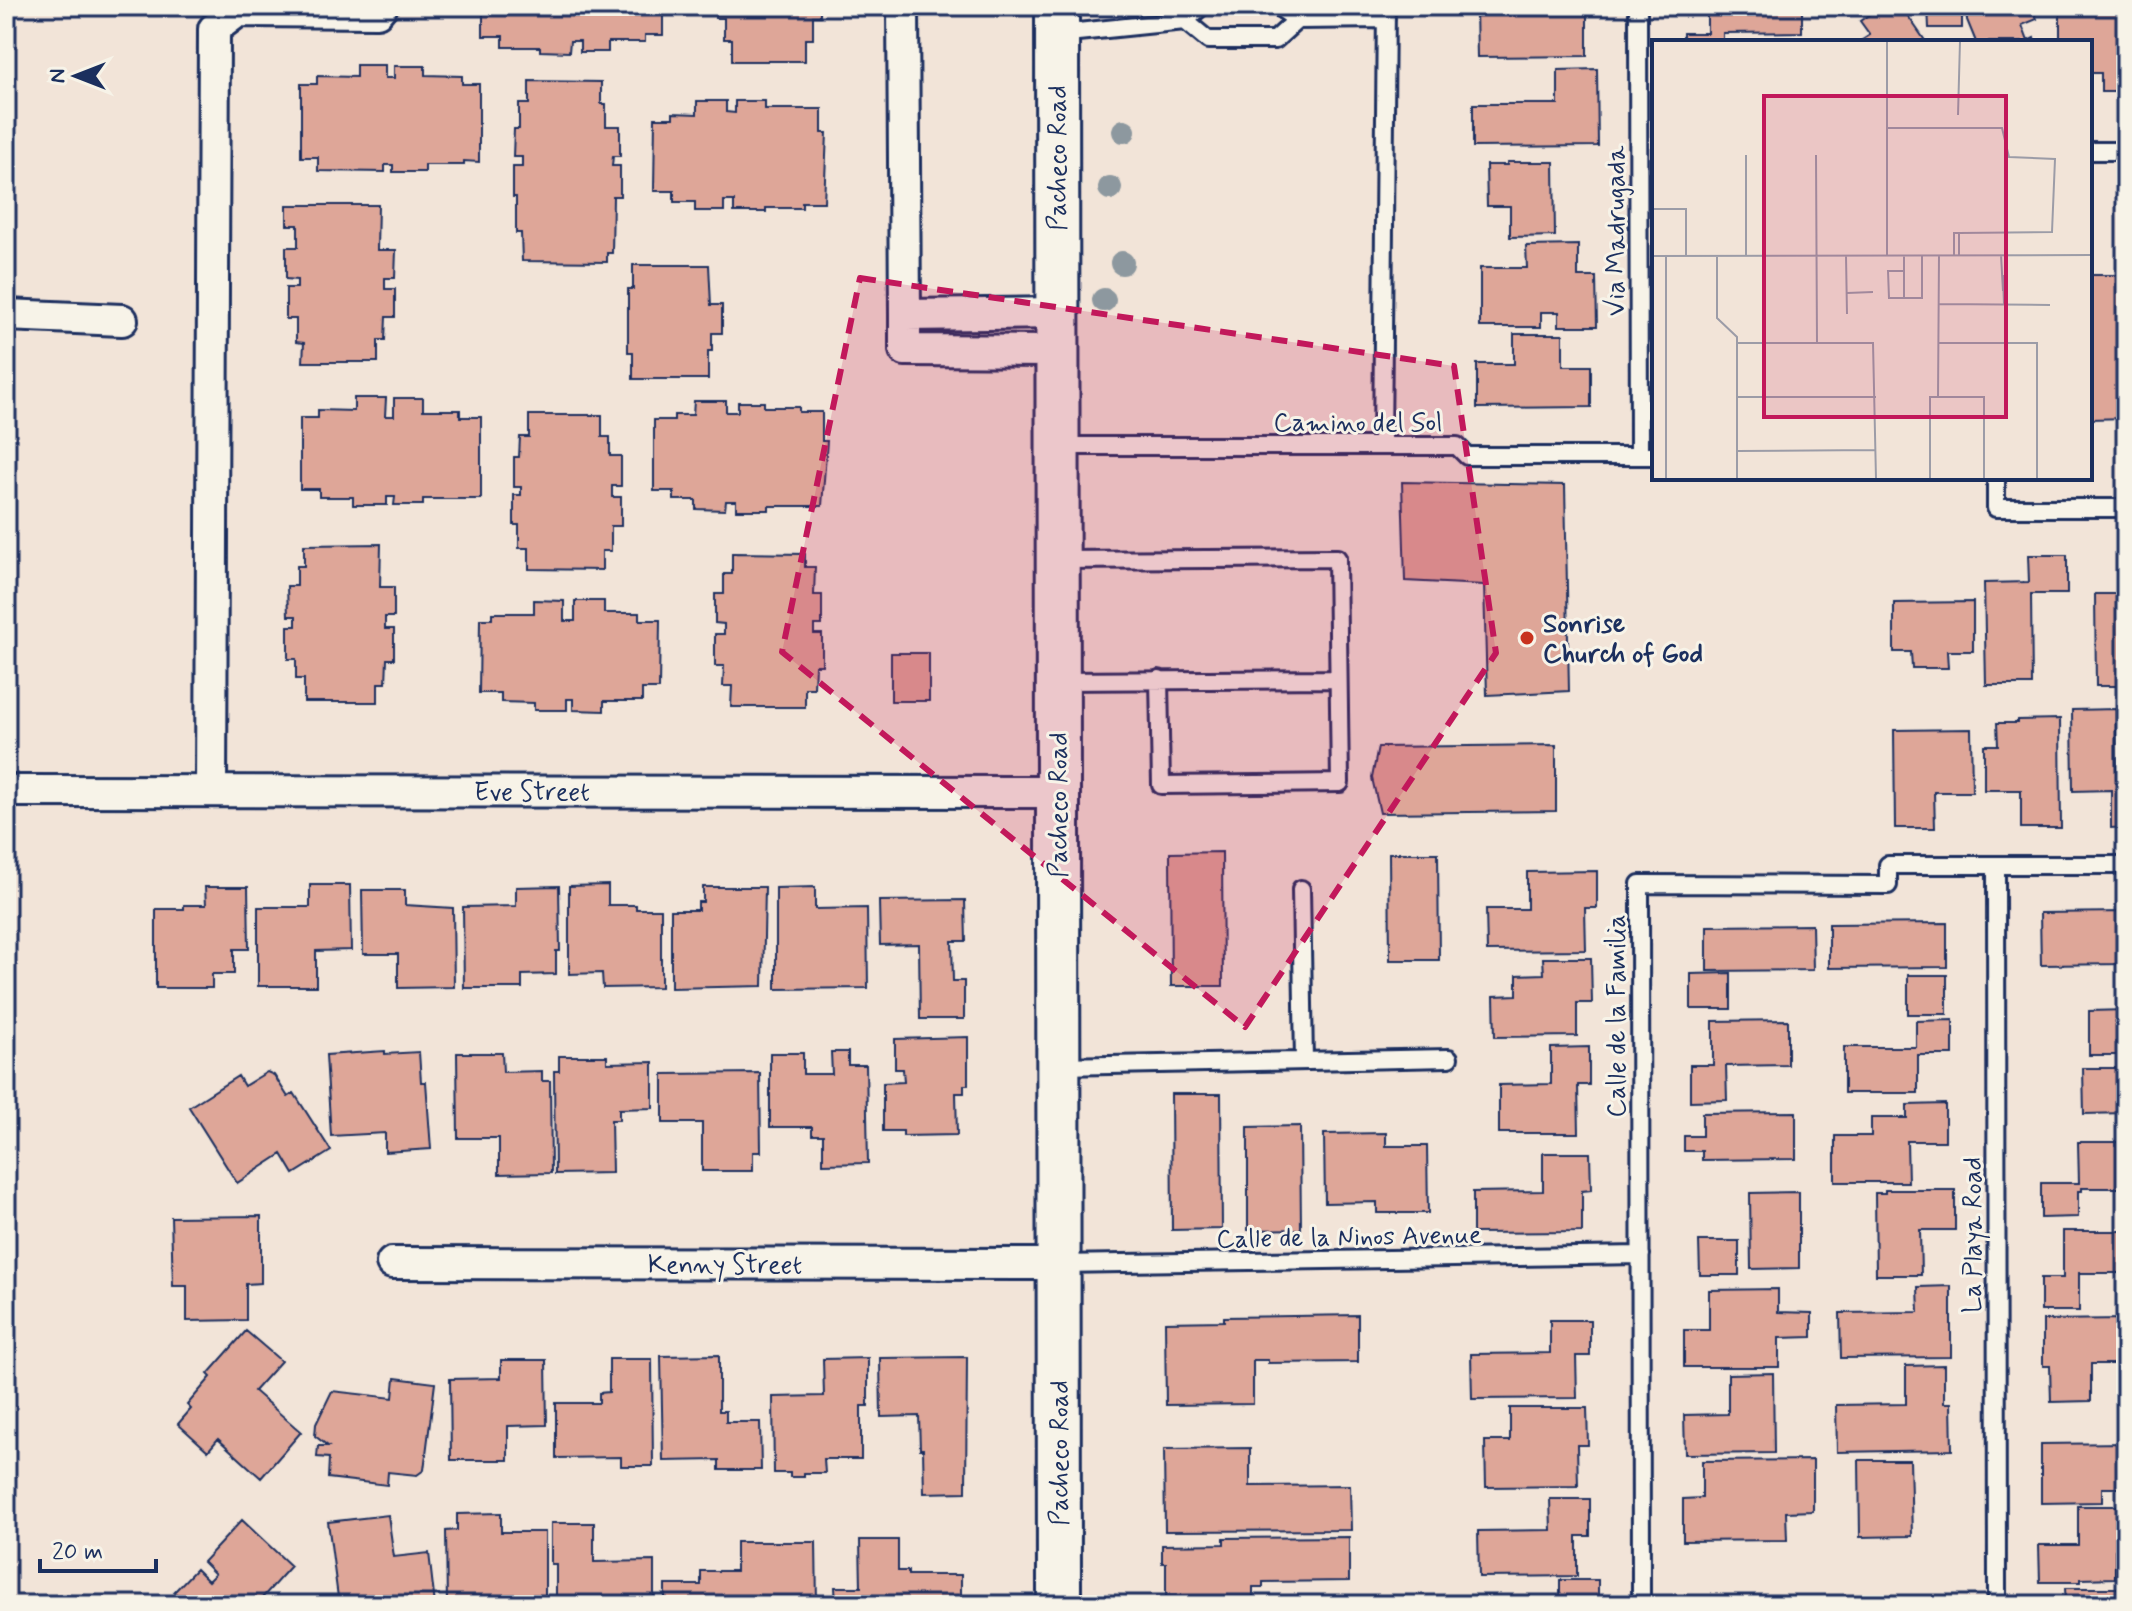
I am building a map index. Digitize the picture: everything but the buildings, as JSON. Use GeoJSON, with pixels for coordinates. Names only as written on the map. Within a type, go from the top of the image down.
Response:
{"type":"FeatureCollection","features":[{"type":"Feature","properties":{"kind":"street"},"geometry":{"type":"LineString","coordinates":[[211,791],[214,29],[238,11],[377,12],[382,6]]}},
{"type":"Feature","properties":{"kind":"street"},"geometry":{"type":"LineString","coordinates":[[903,6],[905,315],[1058,332]]}},
{"type":"Feature","properties":{"kind":"street","name":"Pacheco Road"},"geometry":{"type":"LineString","coordinates":[[1057,20],[1059,1605]]}},
{"type":"Feature","properties":{"kind":"street"},"geometry":{"type":"LineString","coordinates":[[6,315],[122,320]]}},
{"type":"Feature","properties":{"kind":"street","name":"Eve Street"},"geometry":{"type":"LineString","coordinates":[[6,791],[1058,792]]}},
{"type":"Feature","properties":{"kind":"street","name":"Kenny Street"},"geometry":{"type":"LineString","coordinates":[[392,1263],[1059,1264]]}},
{"type":"Feature","properties":{"kind":"lane"},"geometry":{"type":"LineString","coordinates":[[1185,21],[1202,6]]}},
{"type":"Feature","properties":{"kind":"lane"},"geometry":{"type":"LineString","coordinates":[[1277,6],[1297,20]]}},
{"type":"Feature","properties":{"kind":"lane","name":"Via Madrugada"},"geometry":{"type":"LineString","coordinates":[[1638,6],[1647,456]]}},
{"type":"Feature","properties":{"kind":"lane"},"geometry":{"type":"LineString","coordinates":[[1057,20],[1185,21],[1208,40],[1275,40],[1297,20],[1386,13],[1382,446]]}},
{"type":"Feature","properties":{"kind":"lane"},"geometry":{"type":"LineString","coordinates":[[2092,151],[2126,151]]}},
{"type":"Feature","properties":{"kind":"lane","name":"Camino del Sol"},"geometry":{"type":"LineString","coordinates":[[1058,446],[1457,446],[1467,456],[1647,456]]}},
{"type":"Feature","properties":{"kind":"lane"},"geometry":{"type":"LineString","coordinates":[[1996,480],[1996,508],[2126,508]]}},
{"type":"Feature","properties":{"kind":"lane"},"geometry":{"type":"LineString","coordinates":[[1058,560],[1337,558],[1340,783],[1161,785],[1159,679]]}},
{"type":"Feature","properties":{"kind":"lane"},"geometry":{"type":"LineString","coordinates":[[1058,681],[1338,679]]}},
{"type":"Feature","properties":{"kind":"lane","name":"Calle de la Familia"},"geometry":{"type":"LineString","coordinates":[[1641,1605],[1640,884],[1888,885],[1888,865],[2126,865]]}},
{"type":"Feature","properties":{"kind":"lane","name":"La Playa Road"},"geometry":{"type":"LineString","coordinates":[[1996,865],[1997,1605]]}},
{"type":"Feature","properties":{"kind":"lane"},"geometry":{"type":"LineString","coordinates":[[1301,889],[1304,1061]]}},
{"type":"Feature","properties":{"kind":"lane"},"geometry":{"type":"LineString","coordinates":[[1059,1066],[1449,1058]]}},
{"type":"Feature","properties":{"kind":"lane","name":"Calle de la Ninos Avenue"},"geometry":{"type":"LineString","coordinates":[[1059,1264],[1641,1255]]}},
{"type":"Feature","properties":{"kind":"highlighted area"},"geometry":{"type":"Polygon","coordinates":[[[860,278],[1454,366],[1496,653],[1245,1027],[782,652],[860,278]]]}},
{"type":"Feature","properties":{"kind":"place","name":"Sonrise Church of God"},"geometry":{"type":"Point","coordinates":[1527,638]}}]}
